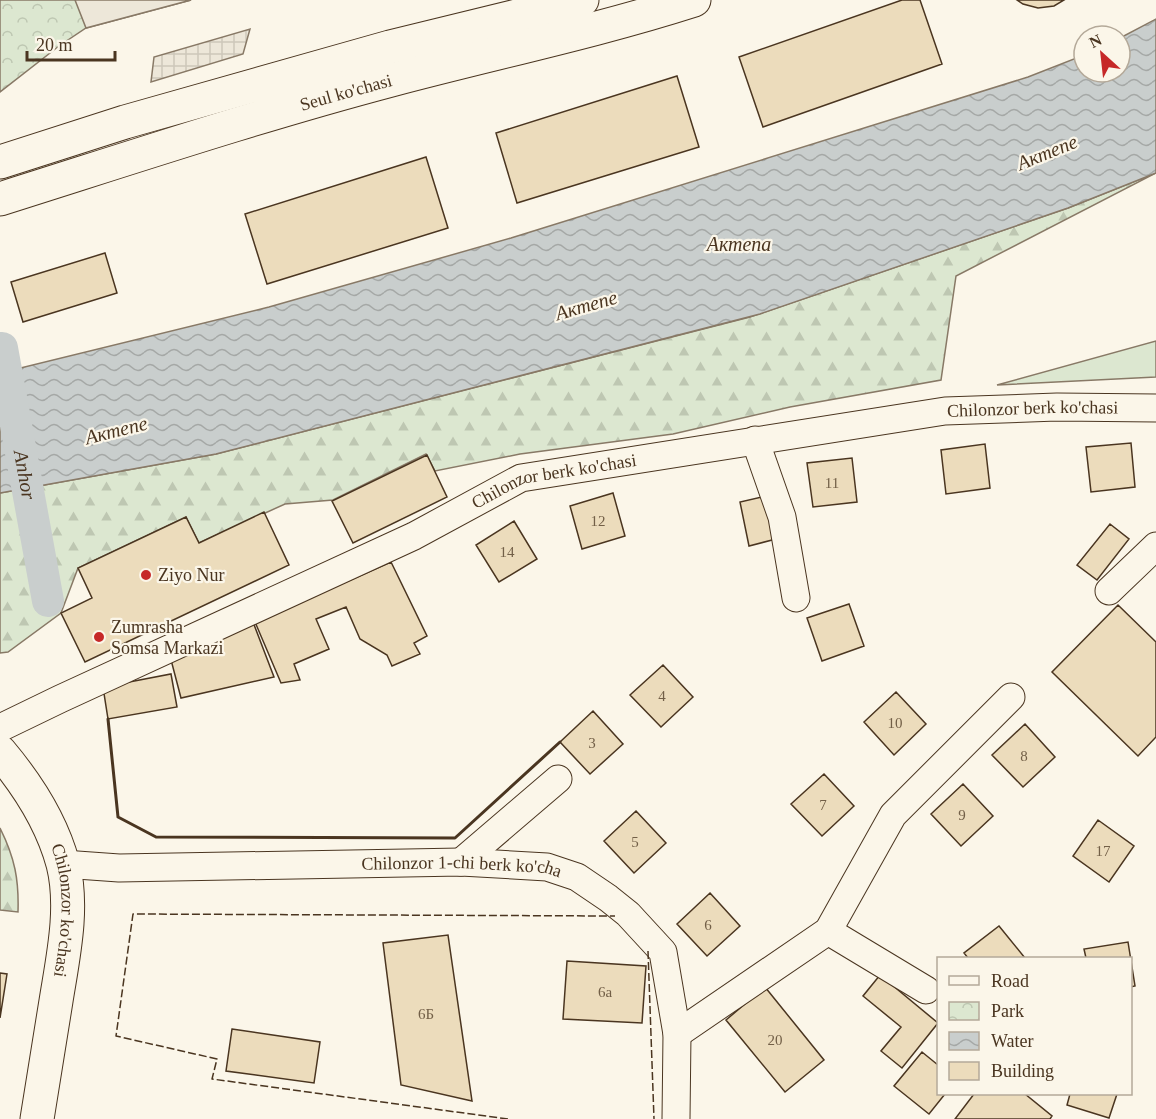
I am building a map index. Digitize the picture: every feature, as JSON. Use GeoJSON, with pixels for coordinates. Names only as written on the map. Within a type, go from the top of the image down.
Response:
{"type":"FeatureCollection","features":[{"type":"Feature","properties":{"kind":"main road","name":"Seul ko'chasi"},"geometry":{"type":"LineString","coordinates":[[0,162],[125,122],[390,47],[582,0]]}},
{"type":"Feature","properties":{"kind":"main road","name":"Seul ko'chasi"},"geometry":{"type":"LineString","coordinates":[[0,199],[389,80],[602,27],[693,0]]}},
{"type":"Feature","properties":{"kind":"main road","name":"Chilonzor ko'chasi"},"geometry":{"type":"LineString","coordinates":[[0,752],[43,815],[63,864],[66,893],[65,948],[37,1119]]}},
{"type":"Feature","properties":{"kind":"street","name":"Chilonzor berk ko'chasi"},"geometry":{"type":"LineString","coordinates":[[0,728],[414,536],[521,478],[945,411],[1057,407],[1156,408]]}},
{"type":"Feature","properties":{"kind":"street"},"geometry":{"type":"LineString","coordinates":[[755,441],[782,518],[796,598]]}},
{"type":"Feature","properties":{"kind":"street"},"geometry":{"type":"LineString","coordinates":[[1109,591],[1156,546]]}},
{"type":"Feature","properties":{"kind":"street"},"geometry":{"type":"LineString","coordinates":[[677,1034],[828,931],[893,815],[1011,697]]}},
{"type":"Feature","properties":{"kind":"street"},"geometry":{"type":"LineString","coordinates":[[461,862],[558,779]]}},
{"type":"Feature","properties":{"kind":"street","name":"Chilonzor 1-chi berk ko'cha"},"geometry":{"type":"LineString","coordinates":[[63,864],[119,868],[461,862],[547,867],[577,877],[628,914],[663,952],[677,1034],[676,1119]]}},
{"type":"Feature","properties":{"kind":"street"},"geometry":{"type":"LineString","coordinates":[[828,931],[926,990]]}},
{"type":"Feature","properties":{"kind":"green space"},"geometry":{"type":"Polygon","coordinates":[[[0,0],[191,0],[86,28],[0,92],[0,0]]]}},
{"type":"Feature","properties":{"kind":"green space"},"geometry":{"type":"Polygon","coordinates":[[[1156,173],[956,276],[941,380],[790,407],[673,434],[520,454],[435,471],[426,454],[333,500],[285,504],[199,543],[186,517],[78,568],[61,613],[8,652],[0,653],[0,493],[216,454],[750,317],[1068,208],[1156,173]]]}},
{"type":"Feature","properties":{"kind":"green space"},"geometry":{"type":"Polygon","coordinates":[[[1156,341],[1156,377],[997,385],[1156,341]]]}},
{"type":"Feature","properties":{"kind":"green space"},"geometry":{"type":"Polygon","coordinates":[[[0,828],[15,869],[18,912],[0,910],[0,828]]]}},
{"type":"Feature","properties":{"kind":"shaded area"},"geometry":{"type":"Polygon","coordinates":[[[75,0],[191,0],[86,28],[75,0]]]}},
{"type":"Feature","properties":{"kind":"shaded area"},"geometry":{"type":"Polygon","coordinates":[[[250,29],[243,54],[151,82],[154,57],[250,29]]]}},
{"type":"Feature","properties":{"kind":"water","name":"Актепа"},"geometry":{"type":"Polygon","coordinates":[[[1156,19],[1156,173],[1068,208],[760,314],[216,454],[0,493],[0,373],[269,307],[511,238],[1028,77],[1072,60],[1072,84],[1132,84],[1132,32],[1156,19]]]}},
{"type":"Feature","properties":{"kind":"building"},"geometry":{"type":"Polygon","coordinates":[[[902,0],[920,0],[942,64],[763,127],[739,57],[902,0]]]}},
{"type":"Feature","properties":{"kind":"building"},"geometry":{"type":"Polygon","coordinates":[[[1017,0],[1064,0],[1054,6],[1038,8],[1017,0]]]}},
{"type":"Feature","properties":{"kind":"building"},"geometry":{"type":"Polygon","coordinates":[[[677,76],[699,147],[517,203],[496,133],[677,76]]]}},
{"type":"Feature","properties":{"kind":"building"},"geometry":{"type":"Polygon","coordinates":[[[426,157],[448,228],[267,284],[245,214],[426,157]]]}},
{"type":"Feature","properties":{"kind":"building"},"geometry":{"type":"Polygon","coordinates":[[[105,253],[117,293],[23,322],[11,282],[105,253]]]}},
{"type":"Feature","properties":{"kind":"building"},"geometry":{"type":"Polygon","coordinates":[[[1131,443],[1135,487],[1091,492],[1086,447],[1131,443]]]}},
{"type":"Feature","properties":{"kind":"building"},"geometry":{"type":"Polygon","coordinates":[[[985,444],[990,488],[946,494],[941,450],[985,444]]]}},
{"type":"Feature","properties":{"kind":"building"},"geometry":{"type":"Polygon","coordinates":[[[427,455],[447,497],[353,543],[332,501],[427,455]]]}},
{"type":"Feature","properties":{"kind":"building"},"geometry":{"type":"Polygon","coordinates":[[[852,458],[857,502],[813,507],[807,463],[852,458]]]}},
{"type":"Feature","properties":{"kind":"building"},"geometry":{"type":"Polygon","coordinates":[[[613,493],[625,536],[582,549],[570,506],[613,493]]]}},
{"type":"Feature","properties":{"kind":"building"},"geometry":{"type":"Polygon","coordinates":[[[771,495],[780,538],[749,546],[740,502],[771,495]]]}},
{"type":"Feature","properties":{"kind":"building"},"geometry":{"type":"Polygon","coordinates":[[[264,512],[289,565],[85,662],[61,613],[92,598],[78,568],[186,517],[199,543],[264,512]]]}},
{"type":"Feature","properties":{"kind":"building"},"geometry":{"type":"Polygon","coordinates":[[[514,521],[537,559],[499,582],[476,545],[514,521]]]}},
{"type":"Feature","properties":{"kind":"building"},"geometry":{"type":"Polygon","coordinates":[[[1110,524],[1129,539],[1097,580],[1077,565],[1110,524]]]}},
{"type":"Feature","properties":{"kind":"building"},"geometry":{"type":"Polygon","coordinates":[[[391,562],[427,636],[414,643],[420,654],[392,666],[387,655],[360,639],[346,607],[316,619],[329,649],[294,664],[300,680],[281,683],[255,622],[391,562]]]}},
{"type":"Feature","properties":{"kind":"building"},"geometry":{"type":"Polygon","coordinates":[[[849,604],[864,646],[822,661],[807,618],[849,604]]]}},
{"type":"Feature","properties":{"kind":"building"},"geometry":{"type":"Polygon","coordinates":[[[1118,605],[1156,642],[1156,737],[1138,756],[1052,672],[1118,605]]]}},
{"type":"Feature","properties":{"kind":"building"},"geometry":{"type":"Polygon","coordinates":[[[253,622],[274,677],[181,698],[170,656],[253,622]]]}},
{"type":"Feature","properties":{"kind":"building"},"geometry":{"type":"Polygon","coordinates":[[[663,665],[693,697],[661,727],[630,695],[663,665]]]}},
{"type":"Feature","properties":{"kind":"building"},"geometry":{"type":"Polygon","coordinates":[[[171,674],[177,707],[108,719],[103,687],[171,674]]]}},
{"type":"Feature","properties":{"kind":"building"},"geometry":{"type":"Polygon","coordinates":[[[896,692],[926,724],[894,755],[864,722],[896,692]]]}},
{"type":"Feature","properties":{"kind":"building"},"geometry":{"type":"Polygon","coordinates":[[[593,711],[623,744],[590,774],[560,742],[593,711]]]}},
{"type":"Feature","properties":{"kind":"building"},"geometry":{"type":"Polygon","coordinates":[[[1025,724],[1055,757],[1023,787],[992,755],[1025,724]]]}},
{"type":"Feature","properties":{"kind":"building"},"geometry":{"type":"Polygon","coordinates":[[[824,774],[854,806],[822,836],[791,804],[824,774]]]}},
{"type":"Feature","properties":{"kind":"building"},"geometry":{"type":"Polygon","coordinates":[[[963,784],[993,816],[961,846],[931,814],[963,784]]]}},
{"type":"Feature","properties":{"kind":"building"},"geometry":{"type":"Polygon","coordinates":[[[636,811],[666,843],[634,873],[604,841],[636,811]]]}},
{"type":"Feature","properties":{"kind":"building"},"geometry":{"type":"Polygon","coordinates":[[[1098,820],[1134,846],[1109,882],[1073,856],[1098,820]]]}},
{"type":"Feature","properties":{"kind":"building"},"geometry":{"type":"Polygon","coordinates":[[[710,893],[740,926],[707,956],[677,924],[710,893]]]}},
{"type":"Feature","properties":{"kind":"building"},"geometry":{"type":"Polygon","coordinates":[[[999,926],[1024,957],[967,957],[964,953],[999,926]]]}},
{"type":"Feature","properties":{"kind":"building"},"geometry":{"type":"Polygon","coordinates":[[[448,935],[472,1101],[401,1085],[383,943],[448,935]]]}},
{"type":"Feature","properties":{"kind":"building"},"geometry":{"type":"Polygon","coordinates":[[[1128,942],[1130,957],[1086,957],[1084,949],[1128,942]]]}},
{"type":"Feature","properties":{"kind":"building"},"geometry":{"type":"Polygon","coordinates":[[[567,961],[646,966],[642,1023],[563,1019],[567,961]]]}},
{"type":"Feature","properties":{"kind":"building"},"geometry":{"type":"Polygon","coordinates":[[[1132,967],[1135,986],[1132,987],[1132,967]]]}},
{"type":"Feature","properties":{"kind":"building"},"geometry":{"type":"Polygon","coordinates":[[[0,973],[7,974],[0,1018],[0,973]]]}},
{"type":"Feature","properties":{"kind":"building"},"geometry":{"type":"Polygon","coordinates":[[[880,975],[937,1022],[902,1068],[881,1051],[901,1027],[863,996],[880,975]]]}},
{"type":"Feature","properties":{"kind":"building"},"geometry":{"type":"Polygon","coordinates":[[[765,987],[824,1060],[785,1092],[726,1020],[765,987]]]}},
{"type":"Feature","properties":{"kind":"building"},"geometry":{"type":"Polygon","coordinates":[[[232,1029],[320,1042],[314,1083],[226,1071],[232,1029]]]}},
{"type":"Feature","properties":{"kind":"building"},"geometry":{"type":"Polygon","coordinates":[[[922,1052],[937,1064],[937,1095],[944,1095],[929,1114],[894,1086],[922,1052]]]}},
{"type":"Feature","properties":{"kind":"building"},"geometry":{"type":"Polygon","coordinates":[[[973,1095],[1026,1095],[1052,1116],[1050,1119],[955,1119],[973,1095]]]}},
{"type":"Feature","properties":{"kind":"building"},"geometry":{"type":"Polygon","coordinates":[[[1070,1095],[1117,1095],[1109,1118],[1067,1105],[1070,1095]]]}},
{"type":"Feature","properties":{"kind":"waterway","name":"Anhor"},"geometry":{"type":"LineString","coordinates":[[2,348],[48,601]]}},
{"type":"Feature","properties":{"kind":"fence"},"geometry":{"type":"LineString","coordinates":[[508,1119],[212,1079],[217,1059],[116,1036],[133,914],[615,916]]}},
{"type":"Feature","properties":{"kind":"fence"},"geometry":{"type":"LineString","coordinates":[[648,951],[654,1119]]}},
{"type":"Feature","properties":{"kind":"wall"},"geometry":{"type":"LineString","coordinates":[[108,719],[118,817],[156,837],[455,838],[560,742]]}},
{"type":"Feature","properties":{"kind":"place","name":"Ziyo Nur"},"geometry":{"type":"Point","coordinates":[146,575]}},
{"type":"Feature","properties":{"kind":"place","name":"Zumrasha Somsa Markazi"},"geometry":{"type":"Point","coordinates":[99,637]}},
{"type":"Feature","properties":{"kind":"water label","name":"Актепе"},"geometry":{"type":"Point","coordinates":[1047,152]}},
{"type":"Feature","properties":{"kind":"water label","name":"Актепе"},"geometry":{"type":"Point","coordinates":[586,305]}},
{"type":"Feature","properties":{"kind":"water label","name":"Актепе"},"geometry":{"type":"Point","coordinates":[116,430]}}]}
